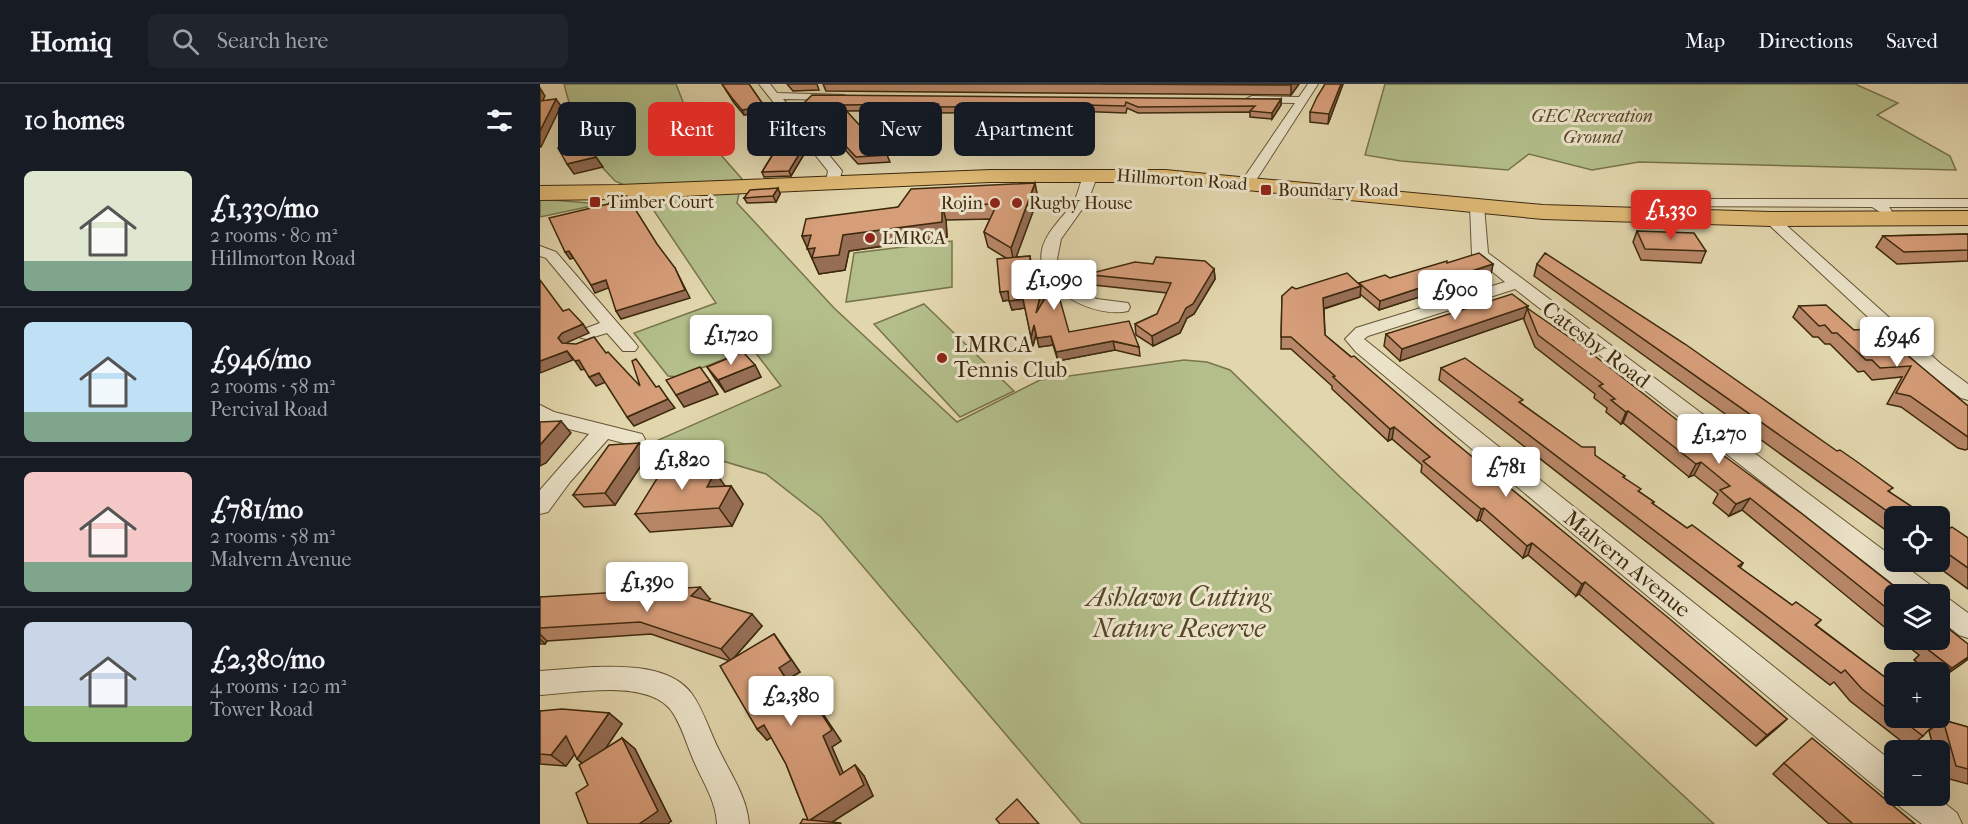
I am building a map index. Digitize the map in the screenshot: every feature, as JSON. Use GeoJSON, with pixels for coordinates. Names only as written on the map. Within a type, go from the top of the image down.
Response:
{"type":"FeatureCollection","features":[{"type":"Feature","properties":{"kind":"highway","name":"Hillmorton Road"},"geometry":{"type":"LineString","coordinates":[[540,193],[1091,174],[1165,176],[1477,206],[1610,215],[1772,219],[1968,218]]}},
{"type":"Feature","properties":{"kind":"street"},"geometry":{"type":"LineString","coordinates":[[764,84],[835,171],[833,182]]}},
{"type":"Feature","properties":{"kind":"street"},"geometry":{"type":"LineString","coordinates":[[1246,184],[1313,84]]}},
{"type":"Feature","properties":{"kind":"street"},"geometry":{"type":"LineString","coordinates":[[775,96],[857,97]]}},
{"type":"Feature","properties":{"kind":"street"},"geometry":{"type":"LineString","coordinates":[[1245,99],[1304,100]]}},
{"type":"Feature","properties":{"kind":"street"},"geometry":{"type":"LineString","coordinates":[[1091,174],[1081,201],[1052,239],[1049,250],[1050,266],[1054,275],[1069,292],[1091,304],[1122,307]]}},
{"type":"Feature","properties":{"kind":"street"},"geometry":{"type":"LineString","coordinates":[[1647,203],[1968,204]]}},
{"type":"Feature","properties":{"kind":"street"},"geometry":{"type":"LineString","coordinates":[[1876,203],[1895,219]]}},
{"type":"Feature","properties":{"kind":"street","name":"Catesby Road"},"geometry":{"type":"LineString","coordinates":[[1477,206],[1480,255],[1515,284],[1911,584]]}},
{"type":"Feature","properties":{"kind":"street"},"geometry":{"type":"LineString","coordinates":[[1772,219],[1934,368],[1968,394]]}},
{"type":"Feature","properties":{"kind":"street"},"geometry":{"type":"LineString","coordinates":[[540,251],[551,255],[611,329],[629,347]]}},
{"type":"Feature","properties":{"kind":"street","name":"Malvern Avenue"},"geometry":{"type":"LineString","coordinates":[[1515,284],[1362,332],[1354,339],[1362,348],[1884,774]]}},
{"type":"Feature","properties":{"kind":"street"},"geometry":{"type":"LineString","coordinates":[[1078,319],[1091,304]]}},
{"type":"Feature","properties":{"kind":"street"},"geometry":{"type":"LineString","coordinates":[[582,341],[611,329]]}},
{"type":"Feature","properties":{"kind":"street"},"geometry":{"type":"LineString","coordinates":[[540,411],[547,417],[635,439]]}},
{"type":"Feature","properties":{"kind":"street"},"geometry":{"type":"LineString","coordinates":[[540,506],[551,478],[604,431]]}},
{"type":"Feature","properties":{"kind":"street"},"geometry":{"type":"LineString","coordinates":[[1950,614],[1968,627]]}},
{"type":"Feature","properties":{"kind":"street"},"geometry":{"type":"LineString","coordinates":[[540,683],[608,679],[641,680],[666,687],[680,700],[726,797],[734,817],[733,824]]}},
{"type":"Feature","properties":{"kind":"street"},"geometry":{"type":"LineString","coordinates":[[1924,806],[1946,824]]}},
{"type":"Feature","properties":{"kind":"green space","name":"Ashlawn Cutting Nature Reserve"},"geometry":{"type":"Polygon","coordinates":[[[564,84],[676,84],[683,102],[648,102],[648,156],[722,156],[742,179],[737,203],[834,308],[957,422],[1040,380],[1184,360],[1207,362],[1230,370],[1340,477],[1714,824],[1082,824],[821,517],[766,474],[656,441],[781,386],[752,348],[679,377],[668,376],[634,333],[716,303],[642,193],[615,181],[595,156],[636,156],[636,102],[569,102],[564,84]]]}},
{"type":"Feature","properties":{"kind":"green space","name":"GEC Recreation Ground"},"geometry":{"type":"Polygon","coordinates":[[[1385,84],[1855,84],[1898,103],[1877,115],[1950,156],[1956,170],[1639,162],[1592,170],[1529,154],[1508,170],[1401,161],[1365,155],[1385,84]]]}},
{"type":"Feature","properties":{"kind":"green space"},"geometry":{"type":"Polygon","coordinates":[[[540,199],[601,204],[540,217],[540,199]]]}},
{"type":"Feature","properties":{"kind":"green space"},"geometry":{"type":"Polygon","coordinates":[[[952,241],[952,287],[846,302],[854,253],[952,241]]]}},
{"type":"Feature","properties":{"kind":"green space","name":"LMRCA Tennis Club"},"geometry":{"type":"Polygon","coordinates":[[[924,304],[1014,391],[960,417],[874,324],[924,304]]]}},
{"type":"Feature","properties":{"kind":"building"},"geometry":{"type":"Polygon","coordinates":[[[722,84],[749,84],[761,102],[747,102],[747,109],[742,110],[722,84]]]}},
{"type":"Feature","properties":{"kind":"building"},"geometry":{"type":"Polygon","coordinates":[[[1102,84],[1292,84],[1291,85],[1102,84]]]}},
{"type":"Feature","properties":{"kind":"building"},"geometry":{"type":"Polygon","coordinates":[[[1325,84],[1341,84],[1329,114],[1310,112],[1317,97],[1325,84]]]}},
{"type":"Feature","properties":{"kind":"building"},"geometry":{"type":"Polygon","coordinates":[[[812,95],[1281,99],[1272,113],[1250,111],[1255,106],[1138,107],[1126,102],[1125,106],[1095,105],[1095,102],[954,102],[954,107],[942,107],[942,102],[859,102],[859,105],[847,105],[847,102],[805,102],[812,95]]]}},
{"type":"Feature","properties":{"kind":"building"},"geometry":{"type":"Polygon","coordinates":[[[556,99],[540,131],[540,101],[556,99]]]}},
{"type":"Feature","properties":{"kind":"building"},"geometry":{"type":"Polygon","coordinates":[[[847,112],[859,125],[859,156],[872,156],[856,157],[847,147],[847,112]]]}},
{"type":"Feature","properties":{"kind":"building"},"geometry":{"type":"Polygon","coordinates":[[[562,156],[596,157],[567,164],[562,156]]]}},
{"type":"Feature","properties":{"kind":"building"},"geometry":{"type":"Polygon","coordinates":[[[772,156],[798,156],[789,171],[762,172],[772,156]]]}},
{"type":"Feature","properties":{"kind":"building"},"geometry":{"type":"Polygon","coordinates":[[[1035,183],[1011,248],[984,232],[997,204],[942,205],[942,222],[843,235],[839,255],[812,258],[815,248],[807,249],[811,235],[802,236],[806,219],[898,207],[911,189],[1035,183]]]}},
{"type":"Feature","properties":{"kind":"building"},"geometry":{"type":"Polygon","coordinates":[[[778,188],[773,196],[744,198],[750,190],[778,188]]]}},
{"type":"Feature","properties":{"kind":"building"},"geometry":{"type":"Polygon","coordinates":[[[616,196],[627,196],[675,268],[685,290],[616,311],[606,280],[591,285],[569,251],[565,252],[549,218],[608,204],[616,196]]]}},
{"type":"Feature","properties":{"kind":"building"},"geometry":{"type":"Polygon","coordinates":[[[1637,231],[1694,233],[1706,251],[1645,249],[1637,231]]]}},
{"type":"Feature","properties":{"kind":"building"},"geometry":{"type":"Polygon","coordinates":[[[1968,234],[1968,250],[1904,252],[1883,236],[1968,234]]]}},
{"type":"Feature","properties":{"kind":"building"},"geometry":{"type":"Polygon","coordinates":[[[1479,253],[1493,264],[1380,301],[1359,283],[1385,275],[1390,278],[1479,253]]]}},
{"type":"Feature","properties":{"kind":"building"},"geometry":{"type":"Polygon","coordinates":[[[1545,253],[1685,344],[1837,451],[1840,450],[1856,461],[1893,488],[1888,491],[1911,506],[1884,506],[1884,509],[1537,264],[1545,253]]]}},
{"type":"Feature","properties":{"kind":"building"},"geometry":{"type":"Polygon","coordinates":[[[1030,256],[1029,288],[1043,285],[1036,313],[1055,282],[1069,332],[1129,321],[1139,347],[1113,341],[1056,352],[1051,336],[1037,338],[1034,325],[1031,337],[1023,299],[1009,301],[1008,291],[1000,292],[997,259],[1030,256]]]}},
{"type":"Feature","properties":{"kind":"building"},"geometry":{"type":"Polygon","coordinates":[[[1156,257],[1205,261],[1214,269],[1193,304],[1186,308],[1179,322],[1152,336],[1135,324],[1157,314],[1171,283],[1092,275],[1092,273],[1135,262],[1153,264],[1156,257]]]}},
{"type":"Feature","properties":{"kind":"building"},"geometry":{"type":"Polygon","coordinates":[[[1347,273],[1361,286],[1323,298],[1325,335],[1351,357],[1354,356],[1787,719],[1767,735],[1585,582],[1582,584],[1532,543],[1527,546],[1484,508],[1481,509],[1423,461],[1430,457],[1394,427],[1390,429],[1291,337],[1281,337],[1282,296],[1292,287],[1296,289],[1347,273]]]}},
{"type":"Feature","properties":{"kind":"building"},"geometry":{"type":"Polygon","coordinates":[[[540,280],[563,311],[569,309],[583,324],[562,333],[558,338],[562,343],[576,344],[594,337],[606,353],[608,352],[640,386],[632,361],[636,359],[656,387],[659,386],[668,399],[627,417],[599,373],[589,377],[579,360],[575,361],[567,351],[540,361],[540,280]]]}},
{"type":"Feature","properties":{"kind":"building"},"geometry":{"type":"Polygon","coordinates":[[[1512,294],[1528,306],[1402,349],[1386,334],[1512,294]]]}},
{"type":"Feature","properties":{"kind":"building"},"geometry":{"type":"Polygon","coordinates":[[[1826,305],[1854,330],[1869,329],[1874,334],[1882,334],[1968,406],[1968,437],[1910,396],[1896,393],[1911,366],[1880,368],[1872,360],[1866,360],[1837,333],[1832,333],[1825,325],[1819,326],[1799,306],[1826,305]]]}},
{"type":"Feature","properties":{"kind":"building"},"geometry":{"type":"Polygon","coordinates":[[[1527,308],[1582,346],[1891,584],[1884,584],[1884,606],[1750,498],[1736,504],[1720,490],[1730,486],[1701,462],[1696,464],[1628,411],[1626,412],[1599,386],[1603,384],[1538,335],[1527,308]]]}},
{"type":"Feature","properties":{"kind":"building"},"geometry":{"type":"Polygon","coordinates":[[[743,352],[755,365],[718,380],[707,367],[743,352]]]}},
{"type":"Feature","properties":{"kind":"building"},"geometry":{"type":"Polygon","coordinates":[[[1465,358],[1523,400],[1519,402],[1582,447],[1595,447],[1595,455],[1641,489],[1638,491],[1654,502],[1652,503],[1687,528],[1692,525],[1743,563],[1738,566],[1792,605],[1796,602],[1821,620],[1815,625],[1884,677],[1884,706],[1862,689],[1845,670],[1841,673],[1441,368],[1465,358]]]}},
{"type":"Feature","properties":{"kind":"building"},"geometry":{"type":"Polygon","coordinates":[[[700,367],[710,381],[676,395],[666,380],[700,367]]]}},
{"type":"Feature","properties":{"kind":"building"},"geometry":{"type":"Polygon","coordinates":[[[561,421],[540,445],[540,422],[561,421]]]}},
{"type":"Feature","properties":{"kind":"building"},"geometry":{"type":"Polygon","coordinates":[[[639,443],[605,493],[573,495],[609,445],[639,443]]]}},
{"type":"Feature","properties":{"kind":"building"},"geometry":{"type":"Polygon","coordinates":[[[693,462],[685,474],[715,472],[707,487],[731,486],[719,508],[635,514],[666,464],[693,462]]]}},
{"type":"Feature","properties":{"kind":"building"},"geometry":{"type":"Polygon","coordinates":[[[1952,527],[1968,538],[1968,568],[1950,555],[1950,528],[1952,527]]]}},
{"type":"Feature","properties":{"kind":"building"},"geometry":{"type":"Polygon","coordinates":[[[700,587],[691,596],[752,614],[721,649],[640,622],[540,628],[540,597],[700,587]]]}},
{"type":"Feature","properties":{"kind":"building"},"geometry":{"type":"Polygon","coordinates":[[[1950,630],[1968,644],[1968,657],[1952,668],[1950,662],[1944,662],[1929,650],[1950,650],[1950,630]]]}},
{"type":"Feature","properties":{"kind":"building"},"geometry":{"type":"Polygon","coordinates":[[[774,634],[791,660],[779,668],[803,705],[812,699],[832,730],[823,736],[840,775],[855,765],[864,785],[810,820],[839,824],[800,824],[803,819],[808,820],[786,764],[764,725],[757,729],[720,666],[774,634]]]}},
{"type":"Feature","properties":{"kind":"building"},"geometry":{"type":"Polygon","coordinates":[[[562,709],[609,713],[577,759],[566,736],[551,755],[540,754],[540,711],[562,709]]]}},
{"type":"Feature","properties":{"kind":"building"},"geometry":{"type":"Polygon","coordinates":[[[1950,722],[1968,727],[1968,769],[1956,766],[1945,728],[1950,728],[1950,722]]]}},
{"type":"Feature","properties":{"kind":"building"},"geometry":{"type":"Polygon","coordinates":[[[1912,728],[1931,728],[1923,736],[1912,728]]]}},
{"type":"Feature","properties":{"kind":"building"},"geometry":{"type":"Polygon","coordinates":[[[622,738],[658,811],[639,824],[588,824],[576,793],[588,785],[579,765],[622,738]]]}},
{"type":"Feature","properties":{"kind":"building"},"geometry":{"type":"Polygon","coordinates":[[[1812,738],[1884,798],[1884,806],[1893,806],[1915,824],[1853,824],[1784,763],[1812,738]]]}},
{"type":"Feature","properties":{"kind":"building"},"geometry":{"type":"Polygon","coordinates":[[[1017,799],[1039,824],[1000,824],[996,819],[1017,799]]]}},
{"type":"Feature","properties":{"kind":"place","name":"Boundary Road"},"geometry":{"type":"Point","coordinates":[1266,190]}},
{"type":"Feature","properties":{"kind":"place","name":"Timber Court"},"geometry":{"type":"Point","coordinates":[595,202]}},
{"type":"Feature","properties":{"kind":"place","name":"Rojin"},"geometry":{"type":"Point","coordinates":[995,203]}},
{"type":"Feature","properties":{"kind":"place","name":"Rugby House"},"geometry":{"type":"Point","coordinates":[1017,203]}},
{"type":"Feature","properties":{"kind":"place","name":"LMRCA"},"geometry":{"type":"Point","coordinates":[870,238]}},
{"type":"Feature","properties":{"kind":"place","name":"LMRCA Tennis Club"},"geometry":{"type":"Point","coordinates":[942,358]}}]}
